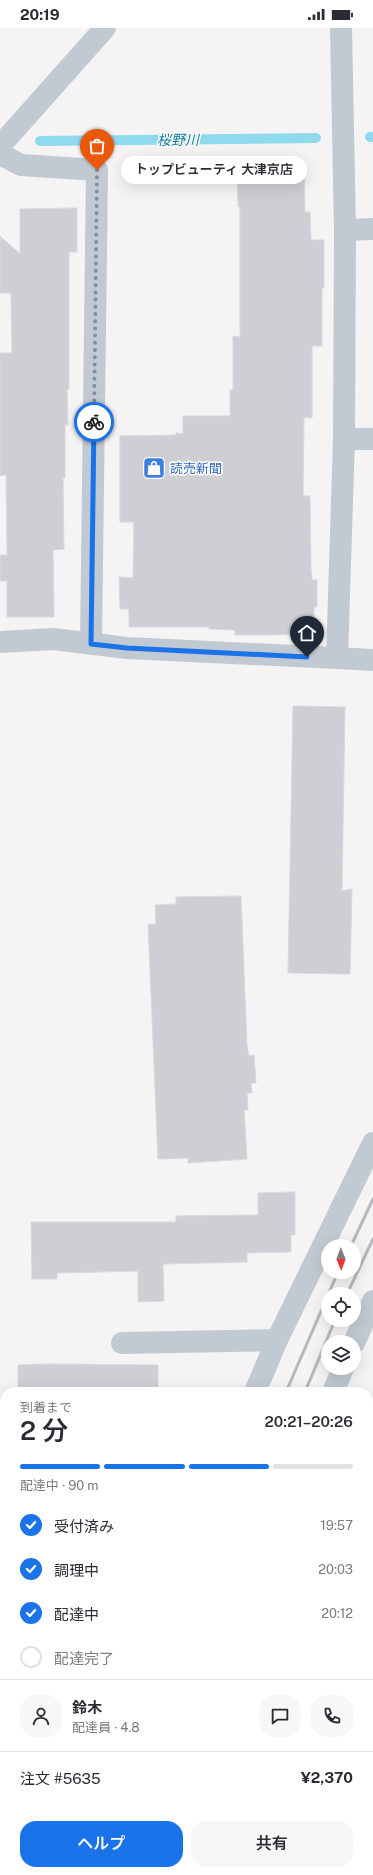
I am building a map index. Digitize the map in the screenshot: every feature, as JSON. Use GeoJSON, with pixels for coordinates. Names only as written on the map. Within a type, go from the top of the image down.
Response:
{"type":"FeatureCollection","features":[{"type":"Feature","properties":{"kind":"street"},"geometry":{"type":"LineString","coordinates":[[0,146],[105,28]]}},
{"type":"Feature","properties":{"kind":"street"},"geometry":{"type":"LineString","coordinates":[[337,658],[344,440],[345,230],[341,28]]}},
{"type":"Feature","properties":{"kind":"street"},"geometry":{"type":"LineString","coordinates":[[0,154],[20,165],[97,170],[91,644]]}},
{"type":"Feature","properties":{"kind":"street"},"geometry":{"type":"LineString","coordinates":[[345,230],[373,230]]}},
{"type":"Feature","properties":{"kind":"street"},"geometry":{"type":"LineString","coordinates":[[344,440],[373,439]]}},
{"type":"Feature","properties":{"kind":"street"},"geometry":{"type":"LineString","coordinates":[[0,642],[53,639],[127,648],[373,660]]}},
{"type":"Feature","properties":{"kind":"street"},"geometry":{"type":"LineString","coordinates":[[257,1387],[277,1340],[373,1143]]}},
{"type":"Feature","properties":{"kind":"street"},"geometry":{"type":"LineString","coordinates":[[358,1335],[373,1301]]}},
{"type":"Feature","properties":{"kind":"street"},"geometry":{"type":"LineString","coordinates":[[122,1342],[277,1340]]}},
{"type":"Feature","properties":{"kind":"street"},"geometry":{"type":"LineString","coordinates":[[335,1387],[340,1375]]}},
{"type":"Feature","properties":{"kind":"building"},"geometry":{"type":"Polygon","coordinates":[[[304,165],[305,212],[310,212],[311,240],[324,240],[322,346],[312,346],[312,418],[304,417],[303,496],[310,496],[311,569],[312,580],[317,580],[317,607],[314,607],[314,623],[303,623],[303,634],[272,635],[235,635],[235,630],[209,629],[209,627],[129,627],[129,609],[120,609],[119,577],[133,578],[134,522],[120,522],[120,436],[176,435],[176,433],[183,434],[183,416],[230,416],[230,390],[233,390],[233,336],[240,337],[240,207],[238,207],[237,166],[304,165]]]}},
{"type":"Feature","properties":{"kind":"building"},"geometry":{"type":"Polygon","coordinates":[[[77,208],[77,252],[69,252],[69,389],[67,389],[68,425],[65,425],[65,478],[63,478],[64,549],[53,550],[54,617],[7,617],[7,581],[0,581],[0,555],[7,555],[6,475],[0,476],[0,353],[12,353],[11,293],[0,293],[0,236],[20,254],[20,209],[77,208]]]}},
{"type":"Feature","properties":{"kind":"building"},"geometry":{"type":"Polygon","coordinates":[[[293,706],[345,707],[342,891],[352,889],[350,974],[288,973],[293,706]]]}},
{"type":"Feature","properties":{"kind":"building"},"geometry":{"type":"Polygon","coordinates":[[[241,896],[247,1045],[249,1056],[254,1055],[256,1083],[251,1083],[252,1093],[247,1093],[248,1110],[244,1110],[247,1159],[188,1163],[188,1158],[158,1159],[148,924],[156,924],[155,905],[176,904],[176,897],[241,896]]]}},
{"type":"Feature","properties":{"kind":"building"},"geometry":{"type":"Polygon","coordinates":[[[295,1192],[295,1235],[291,1235],[291,1252],[247,1253],[247,1262],[163,1264],[164,1301],[138,1302],[138,1271],[57,1273],[57,1279],[32,1279],[31,1222],[176,1222],[176,1216],[258,1215],[258,1193],[295,1192]]]}},
{"type":"Feature","properties":{"kind":"building"},"geometry":{"type":"Polygon","coordinates":[[[18,1365],[158,1365],[158,1387],[18,1387],[18,1365]]]}},
{"type":"Feature","properties":{"kind":"waterway","name":"桜野川"},"geometry":{"type":"LineString","coordinates":[[40,141],[316,138]]}},
{"type":"Feature","properties":{"kind":"railway"},"geometry":{"type":"LineString","coordinates":[[354,1239],[373,1199]]}},
{"type":"Feature","properties":{"kind":"railway"},"geometry":{"type":"LineString","coordinates":[[350,1287],[373,1239]]}},
{"type":"Feature","properties":{"kind":"railway"},"geometry":{"type":"LineString","coordinates":[[288,1387],[335,1279]]}},
{"type":"Feature","properties":{"kind":"railway"},"geometry":{"type":"LineString","coordinates":[[307,1387],[332,1327]]}},
{"type":"Feature","properties":{"kind":"way so far"},"geometry":{"type":"LineString","coordinates":[[94,422],[97,170]]}},
{"type":"Feature","properties":{"kind":"place","name":"トップビューティ 大津京店"},"geometry":{"type":"Point","coordinates":[97,170]}},
{"type":"Feature","properties":{"kind":"place","name":"読売新聞"},"geometry":{"type":"Point","coordinates":[154,468]}},
{"type":"Feature","properties":{"kind":"route"},"geometry":{"type":"LineString","coordinates":[[94,422],[91,644],[127,648],[307,657]]}}]}
